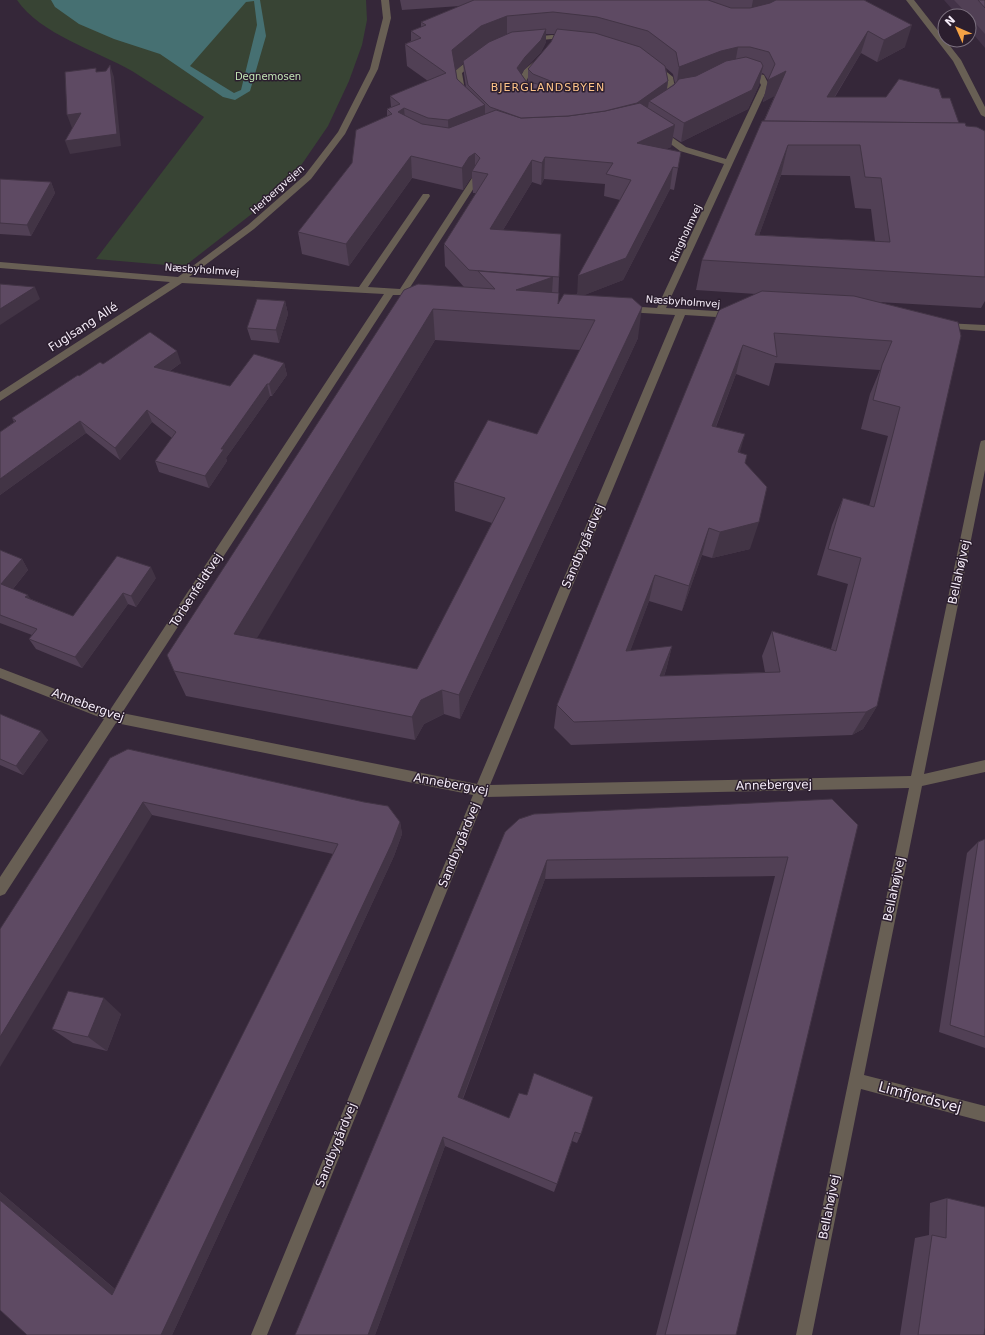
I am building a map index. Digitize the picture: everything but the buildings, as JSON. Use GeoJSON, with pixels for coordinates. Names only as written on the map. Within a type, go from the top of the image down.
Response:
{"type":"FeatureCollection","features":[{"type":"Feature","properties":{"kind":"street","name":"Herbergvejen"},"geometry":{"type":"LineString","coordinates":[[180,280],[252,227],[308,177],[335,143],[374,69],[387,18],[385,0]]}},
{"type":"Feature","properties":{"kind":"street"},"geometry":{"type":"LineString","coordinates":[[910,0],[925,17],[957,60],[985,115]]}},
{"type":"Feature","properties":{"kind":"street"},"geometry":{"type":"LineString","coordinates":[[524,40],[581,41]]}},
{"type":"Feature","properties":{"kind":"street"},"geometry":{"type":"LineString","coordinates":[[467,104],[463,100],[458,72],[485,51]]}},
{"type":"Feature","properties":{"kind":"street"},"geometry":{"type":"LineString","coordinates":[[535,92],[529,90],[522,82],[527,72],[541,61],[546,54]]}},
{"type":"Feature","properties":{"kind":"street"},"geometry":{"type":"LineString","coordinates":[[647,60],[669,77],[672,94]]}},
{"type":"Feature","properties":{"kind":"street","name":"Ringholmvej"},"geometry":{"type":"LineString","coordinates":[[660,311],[730,164],[741,147],[765,85],[761,77],[742,72],[735,73]]}},
{"type":"Feature","properties":{"kind":"street"},"geometry":{"type":"LineString","coordinates":[[661,105],[672,94],[683,92]]}},
{"type":"Feature","properties":{"kind":"street"},"geometry":{"type":"LineString","coordinates":[[652,128],[683,149],[730,164]]}},
{"type":"Feature","properties":{"kind":"street"},"geometry":{"type":"LineString","coordinates":[[403,292],[475,180]]}},
{"type":"Feature","properties":{"kind":"street"},"geometry":{"type":"LineString","coordinates":[[362,290],[426,196]]}},
{"type":"Feature","properties":{"kind":"street","name":"Næsbyholmvej"},"geometry":{"type":"LineString","coordinates":[[0,265],[180,280],[426,294]]}},
{"type":"Feature","properties":{"kind":"street","name":"Fuglsang Allé"},"geometry":{"type":"LineString","coordinates":[[0,397],[180,280]]}},
{"type":"Feature","properties":{"kind":"street","name":"Torbenfeldtvej"},"geometry":{"type":"LineString","coordinates":[[0,889],[391,291]]}},
{"type":"Feature","properties":{"kind":"street","name":"Næsbyholmvej"},"geometry":{"type":"LineString","coordinates":[[614,308],[743,316]]}},
{"type":"Feature","properties":{"kind":"street","name":"Sandbygårdvej"},"geometry":{"type":"LineString","coordinates":[[259,1335],[481,791],[681,313]]}},
{"type":"Feature","properties":{"kind":"street"},"geometry":{"type":"LineString","coordinates":[[930,326],[985,328]]}},
{"type":"Feature","properties":{"kind":"street","name":"Bellahøjvej"},"geometry":{"type":"LineString","coordinates":[[804,1335],[854,1080],[985,444]]}},
{"type":"Feature","properties":{"kind":"street","name":"Annebergvej"},"geometry":{"type":"LineString","coordinates":[[0,672],[113,717],[481,791],[916,782],[985,766]]}},
{"type":"Feature","properties":{"kind":"street","name":"Limfjordsvej"},"geometry":{"type":"LineString","coordinates":[[854,1080],[985,1114]]}},
{"type":"Feature","properties":{"kind":"shaded area","name":"Degnemosen"},"geometry":{"type":"Polygon","coordinates":[[[51,0],[260,0],[266,36],[250,91],[235,100],[223,97],[160,54],[114,39],[79,24],[55,7],[51,0]],[[254,1],[246,2],[190,66],[234,93],[241,90],[257,25],[254,1]]]}},
{"type":"Feature","properties":{"kind":"shaded area"},"geometry":{"type":"Polygon","coordinates":[[[944,0],[985,0],[985,48],[977,38],[977,8],[951,8],[944,0]]]}},
{"type":"Feature","properties":{"kind":"green space","name":"Degnemosen"},"geometry":{"type":"Polygon","coordinates":[[[17,0],[366,0],[367,20],[362,45],[349,81],[328,126],[302,164],[253,213],[186,265],[166,265],[96,259],[204,117],[132,71],[54,32],[27,12],[17,0]]]}},
{"type":"Feature","properties":{"kind":"district","name":"BJERGLANDSBYEN"},"geometry":{"type":"Point","coordinates":[548,87]}}]}
